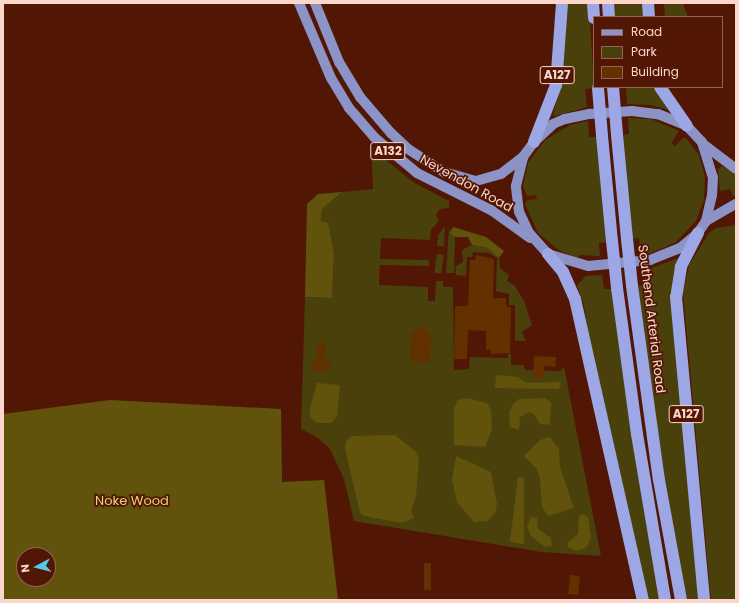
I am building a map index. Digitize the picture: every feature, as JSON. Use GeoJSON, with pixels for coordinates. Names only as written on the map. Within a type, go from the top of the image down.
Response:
{"type":"FeatureCollection","features":[{"type":"Feature","properties":{"kind":"highway","name":"A127"},"geometry":{"type":"LineString","coordinates":[[534,142],[556,85],[562,3]]}},
{"type":"Feature","properties":{"kind":"highway"},"geometry":{"type":"LineString","coordinates":[[593,3],[594,16]]}},
{"type":"Feature","properties":{"kind":"highway"},"geometry":{"type":"LineString","coordinates":[[608,3],[609,16]]}},
{"type":"Feature","properties":{"kind":"highway"},"geometry":{"type":"LineString","coordinates":[[648,3],[649,16]]}},
{"type":"Feature","properties":{"kind":"highway"},"geometry":{"type":"LineString","coordinates":[[598,88],[617,288],[636,434],[665,600]]}},
{"type":"Feature","properties":{"kind":"highway","name":"Southend Arterial Road"},"geometry":{"type":"LineString","coordinates":[[613,88],[632,286],[658,472],[680,600]]}},
{"type":"Feature","properties":{"kind":"highway"},"geometry":{"type":"LineString","coordinates":[[661,88],[687,126]]}},
{"type":"Feature","properties":{"kind":"highway","name":"A127"},"geometry":{"type":"LineString","coordinates":[[698,233],[678,276],[676,297],[704,600]]}},
{"type":"Feature","properties":{"kind":"highway"},"geometry":{"type":"LineString","coordinates":[[548,254],[563,272],[575,299],[643,600]]}},
{"type":"Feature","properties":{"kind":"main road","name":"Nevendon Road"},"geometry":{"type":"LineString","coordinates":[[299,3],[331,78],[353,113],[377,140],[417,173],[491,210],[536,243]]}},
{"type":"Feature","properties":{"kind":"main road","name":"Nevendon Road"},"geometry":{"type":"LineString","coordinates":[[315,3],[339,62],[360,97],[391,133],[408,148],[444,172],[476,181],[502,174],[524,157]]}},
{"type":"Feature","properties":{"kind":"main road","name":"A132"},"geometry":{"type":"LineString","coordinates":[[702,142],[713,177],[712,195],[706,221],[698,233],[680,248],[666,255],[630,263],[588,266],[548,254],[536,243],[525,226],[518,206],[517,176],[524,157],[534,142],[553,124],[572,117],[589,114],[648,111],[687,126],[702,142],[736,169]]}},
{"type":"Feature","properties":{"kind":"main road","name":"A132"},"geometry":{"type":"LineString","coordinates":[[706,221],[736,204]]}},
{"type":"Feature","properties":{"kind":"green space"},"geometry":{"type":"Polygon","coordinates":[[[566,3],[589,3],[594,88],[585,89],[587,107],[555,116],[553,115],[560,85],[566,3]]]}},
{"type":"Feature","properties":{"kind":"green space"},"geometry":{"type":"Polygon","coordinates":[[[613,3],[644,3],[644,16],[613,16],[613,3]]]}},
{"type":"Feature","properties":{"kind":"green space"},"geometry":{"type":"Polygon","coordinates":[[[664,3],[683,3],[688,16],[665,16],[664,3]]]}},
{"type":"Feature","properties":{"kind":"green space"},"geometry":{"type":"Polygon","coordinates":[[[626,88],[656,88],[669,110],[650,105],[627,104],[626,88]]]}},
{"type":"Feature","properties":{"kind":"green space"},"geometry":{"type":"Polygon","coordinates":[[[628,118],[651,119],[679,131],[671,143],[675,146],[683,138],[686,138],[699,155],[705,177],[704,200],[696,221],[676,242],[651,253],[641,255],[639,238],[631,239],[622,135],[629,134],[628,118]]]}},
{"type":"Feature","properties":{"kind":"green space"},"geometry":{"type":"Polygon","coordinates":[[[588,121],[589,137],[597,137],[607,242],[599,243],[600,256],[579,255],[578,258],[560,251],[538,233],[525,204],[527,200],[537,199],[536,195],[527,196],[523,186],[528,163],[545,140],[570,125],[588,121]]]}},
{"type":"Feature","properties":{"kind":"green space"},"geometry":{"type":"Polygon","coordinates":[[[371,148],[413,182],[449,201],[449,208],[440,209],[436,215],[439,221],[431,230],[430,240],[381,238],[380,259],[429,260],[429,266],[380,265],[379,285],[428,287],[428,301],[435,301],[436,281],[443,281],[443,287],[453,287],[454,370],[469,369],[470,357],[508,358],[508,354],[511,354],[511,365],[524,365],[525,370],[560,371],[564,367],[601,556],[542,552],[354,521],[344,479],[330,449],[318,438],[301,429],[305,297],[332,298],[334,255],[321,221],[322,209],[342,192],[373,189],[371,148]]]}},
{"type":"Feature","properties":{"kind":"green space"},"geometry":{"type":"Polygon","coordinates":[[[722,166],[736,174],[736,195],[733,196],[730,189],[720,191],[718,169],[722,166]]]}},
{"type":"Feature","properties":{"kind":"green space"},"geometry":{"type":"Polygon","coordinates":[[[342,192],[322,209],[321,221],[328,223],[334,255],[332,298],[305,297],[307,204],[318,194],[342,192]]]}},
{"type":"Feature","properties":{"kind":"green space"},"geometry":{"type":"Polygon","coordinates":[[[736,225],[736,600],[711,600],[683,292],[689,265],[709,233],[716,228],[736,225]]]}},
{"type":"Feature","properties":{"kind":"green space"},"geometry":{"type":"Polygon","coordinates":[[[445,226],[444,246],[437,246],[438,235],[445,226]]]}},
{"type":"Feature","properties":{"kind":"green space"},"geometry":{"type":"Polygon","coordinates":[[[453,227],[486,237],[504,251],[499,258],[488,248],[472,245],[468,237],[455,237],[450,233],[453,227]]]}},
{"type":"Feature","properties":{"kind":"green space"},"geometry":{"type":"Polygon","coordinates":[[[449,228],[455,237],[454,273],[446,273],[449,228]]]}},
{"type":"Feature","properties":{"kind":"green space"},"geometry":{"type":"Polygon","coordinates":[[[472,245],[488,248],[495,252],[499,258],[500,268],[509,275],[507,281],[515,286],[524,301],[532,325],[522,332],[526,341],[515,341],[515,305],[509,305],[509,294],[496,291],[497,258],[489,253],[473,252],[472,257],[467,257],[466,276],[456,275],[455,267],[463,262],[462,250],[472,245]]]}},
{"type":"Feature","properties":{"kind":"green space"},"geometry":{"type":"Polygon","coordinates":[[[437,254],[444,255],[441,274],[434,273],[437,254]]]}},
{"type":"Feature","properties":{"kind":"green space"},"geometry":{"type":"Polygon","coordinates":[[[679,258],[671,294],[699,600],[686,600],[671,524],[636,286],[645,285],[643,271],[679,258]]]}},
{"type":"Feature","properties":{"kind":"green space"},"geometry":{"type":"Polygon","coordinates":[[[602,275],[604,289],[612,289],[661,600],[648,600],[589,343],[584,305],[577,285],[586,276],[602,275]]]}},
{"type":"Feature","properties":{"kind":"green space"},"geometry":{"type":"Polygon","coordinates":[[[496,375],[518,377],[527,383],[561,382],[559,389],[495,388],[496,375]]]}},
{"type":"Feature","properties":{"kind":"green space"},"geometry":{"type":"Polygon","coordinates":[[[317,383],[340,385],[337,416],[331,423],[317,423],[310,418],[310,408],[317,383]]]}},
{"type":"Feature","properties":{"kind":"green space"},"geometry":{"type":"Polygon","coordinates":[[[467,398],[487,403],[491,411],[492,429],[485,447],[454,445],[454,408],[458,400],[467,398]]]}},
{"type":"Feature","properties":{"kind":"green space"},"geometry":{"type":"Polygon","coordinates":[[[545,398],[551,402],[550,425],[540,424],[534,414],[529,412],[520,417],[519,430],[510,427],[509,412],[514,403],[519,399],[545,398]]]}},
{"type":"Feature","properties":{"kind":"green space","name":"Noke Wood"},"geometry":{"type":"Polygon","coordinates":[[[110,400],[281,409],[282,482],[324,480],[338,600],[3,600],[3,414],[110,400]]]}},
{"type":"Feature","properties":{"kind":"green space"},"geometry":{"type":"Polygon","coordinates":[[[395,435],[416,452],[419,459],[416,496],[411,511],[414,518],[401,523],[364,516],[360,513],[345,449],[346,441],[351,436],[395,435]]]}},
{"type":"Feature","properties":{"kind":"green space"},"geometry":{"type":"Polygon","coordinates":[[[550,437],[559,449],[560,467],[574,508],[548,516],[542,507],[540,479],[537,469],[524,456],[540,440],[550,437]]]}},
{"type":"Feature","properties":{"kind":"green space"},"geometry":{"type":"Polygon","coordinates":[[[456,456],[491,472],[497,504],[495,513],[487,521],[474,522],[457,502],[452,480],[456,456]]]}},
{"type":"Feature","properties":{"kind":"green space"},"geometry":{"type":"Polygon","coordinates":[[[518,477],[524,478],[524,544],[510,542],[518,477]]]}},
{"type":"Feature","properties":{"kind":"green space"},"geometry":{"type":"Polygon","coordinates":[[[583,514],[588,517],[591,537],[587,547],[577,551],[568,547],[567,543],[578,534],[579,516],[583,514]]]}},
{"type":"Feature","properties":{"kind":"green space"},"geometry":{"type":"Polygon","coordinates":[[[531,517],[537,518],[538,529],[551,538],[552,546],[545,547],[531,536],[527,527],[531,517]]]}},
{"type":"Feature","properties":{"kind":"building"},"geometry":{"type":"Polygon","coordinates":[[[476,255],[494,259],[493,298],[506,298],[506,307],[511,307],[510,353],[491,354],[491,350],[486,350],[486,331],[468,330],[467,359],[454,359],[455,306],[468,306],[470,260],[475,260],[476,255]]]}},
{"type":"Feature","properties":{"kind":"building"},"geometry":{"type":"Polygon","coordinates":[[[417,327],[426,328],[426,331],[431,332],[430,362],[410,362],[411,331],[417,331],[417,327]]]}},
{"type":"Feature","properties":{"kind":"building"},"geometry":{"type":"Polygon","coordinates":[[[317,342],[326,342],[325,362],[331,363],[331,371],[311,370],[311,362],[317,362],[317,342]]]}},
{"type":"Feature","properties":{"kind":"building"},"geometry":{"type":"Polygon","coordinates":[[[534,356],[556,357],[555,367],[544,366],[544,378],[533,378],[534,356]]]}},
{"type":"Feature","properties":{"kind":"building"},"geometry":{"type":"Polygon","coordinates":[[[424,563],[431,563],[431,590],[424,590],[424,563]]]}},
{"type":"Feature","properties":{"kind":"building"},"geometry":{"type":"Polygon","coordinates":[[[570,575],[580,576],[578,595],[568,594],[570,575]]]}}]}
